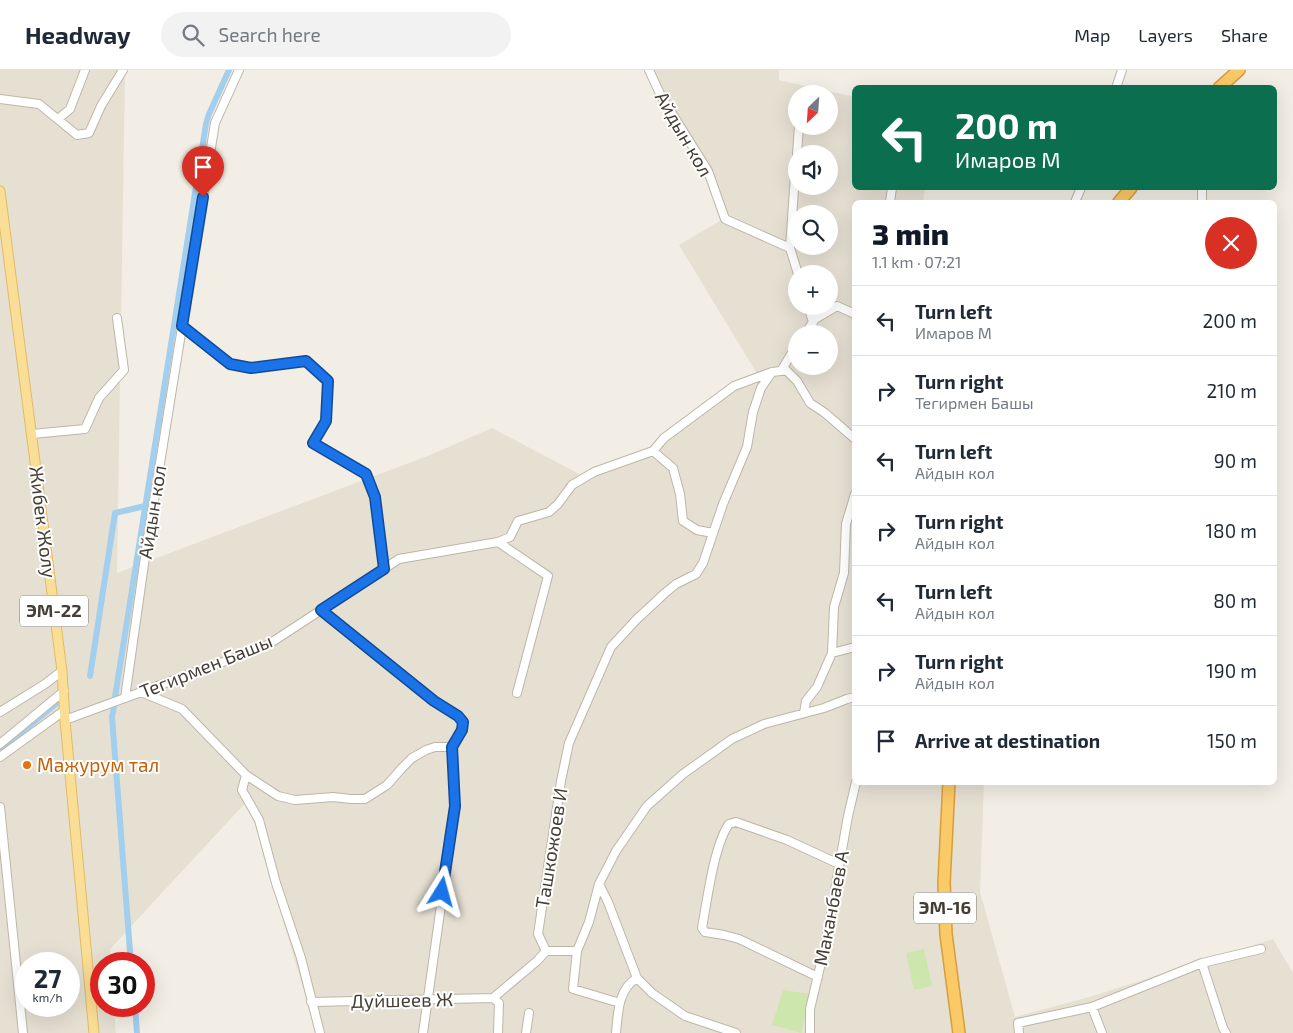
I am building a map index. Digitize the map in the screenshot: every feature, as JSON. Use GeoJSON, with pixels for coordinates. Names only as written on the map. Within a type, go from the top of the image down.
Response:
{"type":"FeatureCollection","features":[{"type":"Feature","properties":{"kind":"highway"},"geometry":{"type":"LineString","coordinates":[[1222,85],[1239,70]]}},
{"type":"Feature","properties":{"kind":"highway"},"geometry":{"type":"LineString","coordinates":[[1121,200],[1129,190]]}},
{"type":"Feature","properties":{"kind":"highway","name":"ЭМ-16"},"geometry":{"type":"LineString","coordinates":[[950,785],[944,883],[946,934],[959,1033]]}},
{"type":"Feature","properties":{"kind":"main road","name":"Жибек Жолу"},"geometry":{"type":"LineString","coordinates":[[0,191],[62,671],[94,1033]]}},
{"type":"Feature","properties":{"kind":"street"},"geometry":{"type":"LineString","coordinates":[[58,119],[70,109],[85,70]]}},
{"type":"Feature","properties":{"kind":"street"},"geometry":{"type":"LineString","coordinates":[[0,99],[39,104],[77,135],[89,133],[101,106],[123,70]]}},
{"type":"Feature","properties":{"kind":"street","name":"Айдын кол"},"geometry":{"type":"LineString","coordinates":[[125,698],[148,541],[215,123],[239,70]]}},
{"type":"Feature","properties":{"kind":"street","name":"Айдын кол"},"geometry":{"type":"LineString","coordinates":[[649,70],[661,96],[708,171],[725,219],[788,247]]}},
{"type":"Feature","properties":{"kind":"street"},"geometry":{"type":"LineString","coordinates":[[1117,85],[1122,70]]}},
{"type":"Feature","properties":{"kind":"street"},"geometry":{"type":"LineString","coordinates":[[811,325],[822,314],[837,306],[852,313]]}},
{"type":"Feature","properties":{"kind":"street"},"geometry":{"type":"LineString","coordinates":[[811,315],[813,322]]}},
{"type":"Feature","properties":{"kind":"street"},"geometry":{"type":"LineString","coordinates":[[32,434],[85,429],[99,398],[124,370],[117,318]]}},
{"type":"Feature","properties":{"kind":"street"},"geometry":{"type":"LineString","coordinates":[[182,326],[230,364],[251,368],[306,361],[328,381],[326,421],[313,443],[366,474],[375,497],[384,569]]}},
{"type":"Feature","properties":{"kind":"street"},"geometry":{"type":"LineString","coordinates":[[781,371],[788,359]]}},
{"type":"Feature","properties":{"kind":"street"},"geometry":{"type":"LineString","coordinates":[[498,542],[510,537],[518,521],[549,512],[558,504],[572,485],[590,475],[652,451],[664,438],[734,386],[772,372],[786,370],[797,381],[810,403],[825,413],[852,436]]}},
{"type":"Feature","properties":{"kind":"street","name":"Ташкожоев И"},"geometry":{"type":"LineString","coordinates":[[546,951],[538,934],[561,781],[569,743],[611,647],[665,593],[676,584],[696,574],[747,447],[753,412],[761,388],[772,372]]}},
{"type":"Feature","properties":{"kind":"street"},"geometry":{"type":"LineString","coordinates":[[652,451],[673,468],[680,494],[682,521],[697,530],[713,533]]}},
{"type":"Feature","properties":{"kind":"street"},"geometry":{"type":"LineString","coordinates":[[804,713],[806,701],[817,687],[832,653],[834,608],[844,573],[846,524],[852,504]]}},
{"type":"Feature","properties":{"kind":"street"},"geometry":{"type":"LineString","coordinates":[[498,542],[548,576],[517,693]]}},
{"type":"Feature","properties":{"kind":"street","name":"Тегирмен Башы"},"geometry":{"type":"LineString","coordinates":[[65,720],[266,646],[399,559],[498,542]]}},
{"type":"Feature","properties":{"kind":"street"},"geometry":{"type":"LineString","coordinates":[[321,610],[434,701],[458,716],[463,722],[462,730],[452,747],[455,806],[423,1033]]}},
{"type":"Feature","properties":{"kind":"street"},"geometry":{"type":"LineString","coordinates":[[832,653],[852,648]]}},
{"type":"Feature","properties":{"kind":"street"},"geometry":{"type":"LineString","coordinates":[[0,712],[62,671]]}},
{"type":"Feature","properties":{"kind":"street"},"geometry":{"type":"LineString","coordinates":[[0,744],[64,691]]}},
{"type":"Feature","properties":{"kind":"street"},"geometry":{"type":"LineString","coordinates":[[141,692],[182,709],[246,775],[278,796],[295,800],[333,797],[365,799],[387,785],[407,763],[426,750],[435,747],[452,747]]}},
{"type":"Feature","properties":{"kind":"street"},"geometry":{"type":"LineString","coordinates":[[620,1002],[573,989],[576,951],[589,922],[599,884],[616,851],[647,806],[683,774],[732,739],[764,724],[852,698]]}},
{"type":"Feature","properties":{"kind":"street"},"geometry":{"type":"LineString","coordinates":[[0,757],[65,710]]}},
{"type":"Feature","properties":{"kind":"street"},"geometry":{"type":"LineString","coordinates":[[246,775],[242,790],[260,820],[276,883],[301,958],[320,1033]]}},
{"type":"Feature","properties":{"kind":"street","name":"Маканбаев А"},"geometry":{"type":"LineString","coordinates":[[810,1033],[810,1010],[855,785]]}},
{"type":"Feature","properties":{"kind":"street"},"geometry":{"type":"LineString","coordinates":[[0,807],[23,1033]]}},
{"type":"Feature","properties":{"kind":"street"},"geometry":{"type":"LineString","coordinates":[[818,977],[739,939],[705,932],[702,928],[709,886],[723,831],[729,824],[736,822],[787,840],[839,864]]}},
{"type":"Feature","properties":{"kind":"street"},"geometry":{"type":"LineString","coordinates":[[599,884],[638,978],[652,993],[685,1016],[736,1033]]}},
{"type":"Feature","properties":{"kind":"street"},"geometry":{"type":"LineString","coordinates":[[1020,1033],[1018,1023],[1092,1006],[1202,963],[1260,949]]}},
{"type":"Feature","properties":{"kind":"street"},"geometry":{"type":"LineString","coordinates":[[498,1033],[498,1003],[493,998],[537,961],[546,951],[576,951]]}},
{"type":"Feature","properties":{"kind":"street"},"geometry":{"type":"LineString","coordinates":[[1202,963],[1226,1033]]}},
{"type":"Feature","properties":{"kind":"street"},"geometry":{"type":"LineString","coordinates":[[616,1033],[620,1002],[629,983],[638,978]]}},
{"type":"Feature","properties":{"kind":"street","name":"Дуйшеев Ж"},"geometry":{"type":"LineString","coordinates":[[311,1002],[493,998]]}},
{"type":"Feature","properties":{"kind":"street"},"geometry":{"type":"LineString","coordinates":[[1092,1006],[1102,1033]]}},
{"type":"Feature","properties":{"kind":"street"},"geometry":{"type":"LineString","coordinates":[[526,1033],[529,1013]]}},
{"type":"Feature","properties":{"kind":"shaded area"},"geometry":{"type":"Polygon","coordinates":[[[0,70],[125,70],[117,573],[430,455],[492,428],[585,477],[653,451],[729,390],[759,377],[679,245],[725,218],[651,70],[779,70],[779,80],[801,85],[788,85],[788,135],[838,135],[838,93],[852,96],[852,190],[925,190],[923,200],[852,200],[852,785],[984,785],[980,892],[1015,1017],[1089,997],[1273,939],[1293,973],[1293,1033],[316,1033],[248,800],[110,949],[110,952],[90,952],[90,1017],[115,1017],[116,1033],[0,1033],[0,70]]]}},
{"type":"Feature","properties":{"kind":"green space"},"geometry":{"type":"Polygon","coordinates":[[[924,949],[932,986],[914,990],[906,953],[924,949]]]}},
{"type":"Feature","properties":{"kind":"green space"},"geometry":{"type":"Polygon","coordinates":[[[783,990],[811,994],[801,1033],[772,1025],[783,990]]]}},
{"type":"Feature","properties":{"kind":"waterway"},"geometry":{"type":"LineString","coordinates":[[115,697],[206,124],[229,70]]}},
{"type":"Feature","properties":{"kind":"waterway"},"geometry":{"type":"LineString","coordinates":[[90,676],[115,513],[145,506]]}},
{"type":"Feature","properties":{"kind":"waterway"},"geometry":{"type":"LineString","coordinates":[[0,750],[57,703]]}},
{"type":"Feature","properties":{"kind":"waterway"},"geometry":{"type":"LineString","coordinates":[[114,707],[112,717],[130,952]]}},
{"type":"Feature","properties":{"kind":"waterway"},"geometry":{"type":"LineString","coordinates":[[136,1017],[137,1033]]}},
{"type":"Feature","properties":{"kind":"place","name":"Мажурум тал"},"geometry":{"type":"Point","coordinates":[27,765]}},
{"type":"Feature","properties":{"kind":"route"},"geometry":{"type":"LineString","coordinates":[[203,197],[182,326],[230,364],[251,368],[306,361],[328,381],[326,421],[313,443],[366,474],[375,497],[384,569],[321,610],[434,701],[458,716],[463,722],[462,730],[452,747],[455,806],[451,820],[442,892]]}}]}
